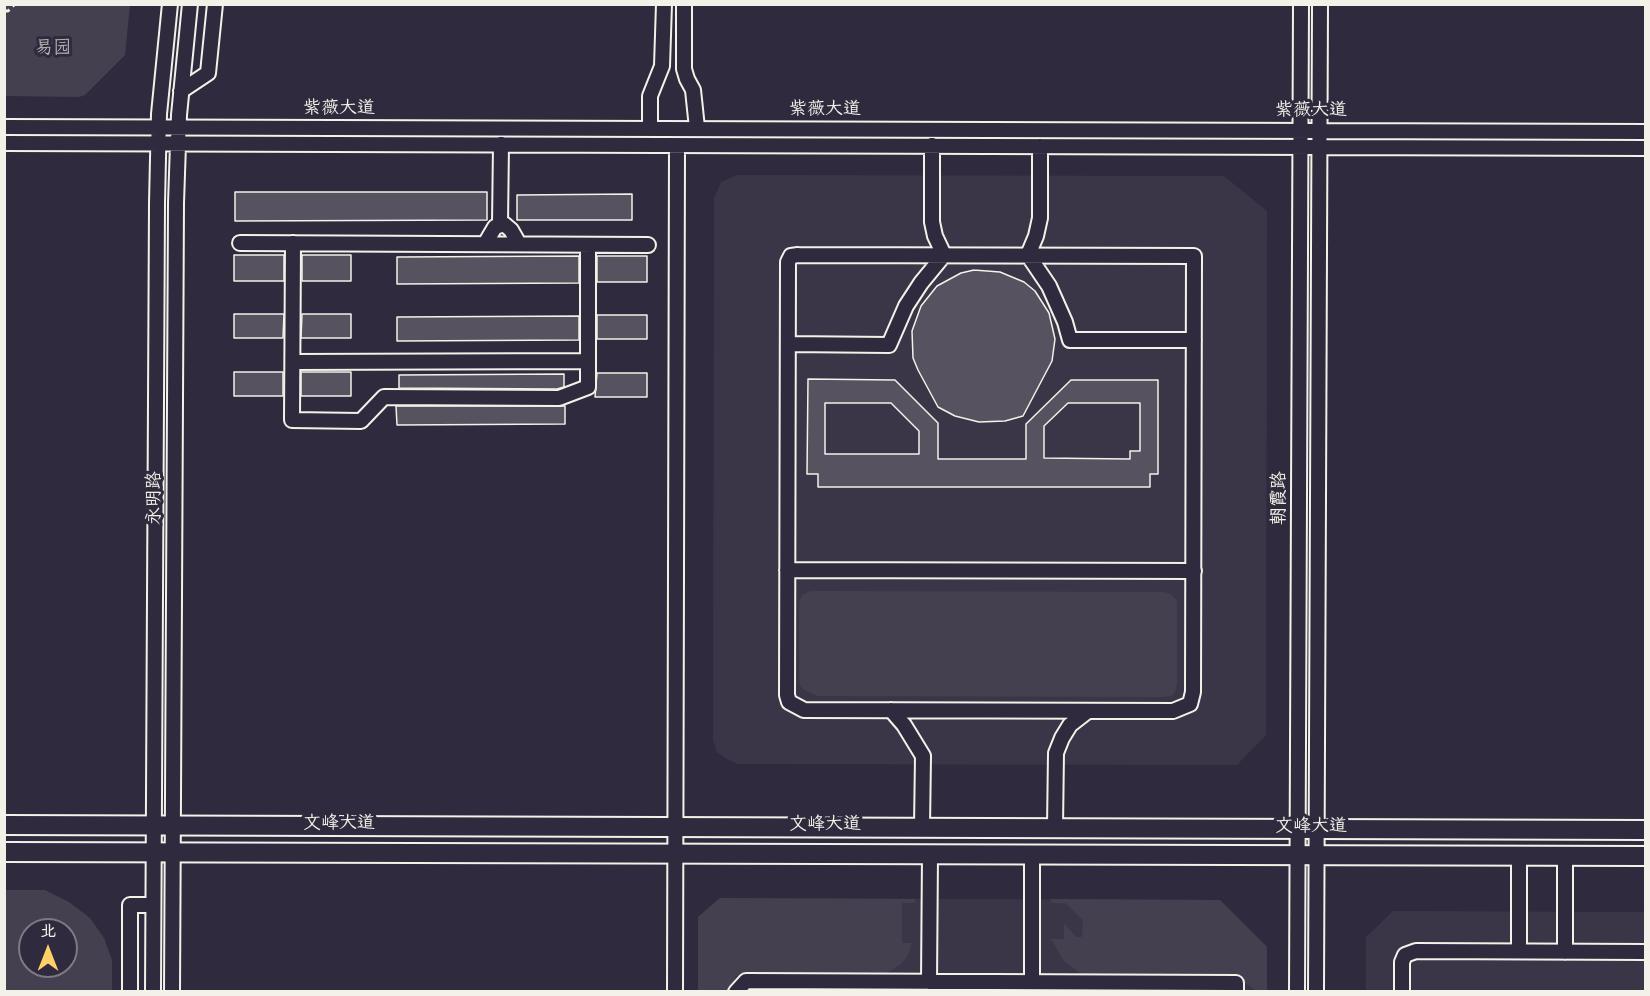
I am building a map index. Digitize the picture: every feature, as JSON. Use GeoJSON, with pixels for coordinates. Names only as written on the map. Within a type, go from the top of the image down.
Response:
{"type":"FeatureCollection","features":[{"type":"Feature","properties":{"kind":"main road","name":"文峰大道"},"geometry":{"type":"LineString","coordinates":[[4,825],[1646,830]]}},
{"type":"Feature","properties":{"kind":"main road","name":"文峰大道"},"geometry":{"type":"LineString","coordinates":[[4,852],[1646,856]]}},
{"type":"Feature","properties":{"kind":"street","name":"永明路"},"geometry":{"type":"LineString","coordinates":[[153,992],[158,143],[171,4]]}},
{"type":"Feature","properties":{"kind":"street","name":"永明路"},"geometry":{"type":"LineString","coordinates":[[172,992],[177,143],[190,4]]}},
{"type":"Feature","properties":{"kind":"street"},"geometry":{"type":"LineString","coordinates":[[181,92],[208,73],[215,4]]}},
{"type":"Feature","properties":{"kind":"street"},"geometry":{"type":"LineString","coordinates":[[650,128],[650,96],[662,66],[664,4]]}},
{"type":"Feature","properties":{"kind":"street"},"geometry":{"type":"LineString","coordinates":[[684,4],[684,69],[693,90],[697,128]]}},
{"type":"Feature","properties":{"kind":"street","name":"朝霞路"},"geometry":{"type":"LineString","coordinates":[[1297,992],[1300,4]]}},
{"type":"Feature","properties":{"kind":"street","name":"朝霞路"},"geometry":{"type":"LineString","coordinates":[[1316,992],[1320,4]]}},
{"type":"Feature","properties":{"kind":"street","name":"紫薇大道"},"geometry":{"type":"LineString","coordinates":[[4,127],[1646,132]]}},
{"type":"Feature","properties":{"kind":"street","name":"紫薇大道"},"geometry":{"type":"LineString","coordinates":[[4,143],[1646,148]]}},
{"type":"Feature","properties":{"kind":"street"},"geometry":{"type":"LineString","coordinates":[[500,224],[501,144]]}},
{"type":"Feature","properties":{"kind":"street"},"geometry":{"type":"LineString","coordinates":[[675,992],[677,145]]}},
{"type":"Feature","properties":{"kind":"street"},"geometry":{"type":"LineString","coordinates":[[932,145],[932,222],[935,236],[944,255]]}},
{"type":"Feature","properties":{"kind":"street"},"geometry":{"type":"LineString","coordinates":[[1028,255],[1040,218],[1040,146]]}},
{"type":"Feature","properties":{"kind":"street"},"geometry":{"type":"LineString","coordinates":[[485,244],[490,231],[500,224],[508,226],[519,244]]}},
{"type":"Feature","properties":{"kind":"street"},"geometry":{"type":"LineString","coordinates":[[240,243],[648,245]]}},
{"type":"Feature","properties":{"kind":"street"},"geometry":{"type":"LineString","coordinates":[[293,243],[292,420],[361,421],[384,397],[560,398],[588,387],[588,244]]}},
{"type":"Feature","properties":{"kind":"street"},"geometry":{"type":"LineString","coordinates":[[798,255],[1028,255],[1194,255],[1193,692],[1190,704],[1173,711],[804,710],[789,702],[787,695],[788,262],[791,256],[798,255]]}},
{"type":"Feature","properties":{"kind":"street"},"geometry":{"type":"LineString","coordinates":[[788,344],[889,345],[906,306],[944,255]]}},
{"type":"Feature","properties":{"kind":"street"},"geometry":{"type":"LineString","coordinates":[[1028,255],[1049,286],[1065,322],[1070,340],[1194,340]]}},
{"type":"Feature","properties":{"kind":"street"},"geometry":{"type":"LineString","coordinates":[[293,362],[588,361]]}},
{"type":"Feature","properties":{"kind":"street"},"geometry":{"type":"LineString","coordinates":[[787,570],[1194,571]]}},
{"type":"Feature","properties":{"kind":"street"},"geometry":{"type":"LineString","coordinates":[[891,710],[908,730],[922,756],[922,827]]}},
{"type":"Feature","properties":{"kind":"street"},"geometry":{"type":"LineString","coordinates":[[1055,827],[1056,753],[1070,725],[1088,711]]}},
{"type":"Feature","properties":{"kind":"street"},"geometry":{"type":"LineString","coordinates":[[929,982],[930,854]]}},
{"type":"Feature","properties":{"kind":"street"},"geometry":{"type":"LineString","coordinates":[[1032,855],[1032,982]]}},
{"type":"Feature","properties":{"kind":"street"},"geometry":{"type":"LineString","coordinates":[[1519,856],[1519,951]]}},
{"type":"Feature","properties":{"kind":"street"},"geometry":{"type":"LineString","coordinates":[[1564,952],[1565,856]]}},
{"type":"Feature","properties":{"kind":"street"},"geometry":{"type":"LineString","coordinates":[[130,992],[130,905],[153,905]]}},
{"type":"Feature","properties":{"kind":"street"},"geometry":{"type":"LineString","coordinates":[[1402,992],[1402,962],[1410,952],[1646,952]]}},
{"type":"Feature","properties":{"kind":"street"},"geometry":{"type":"LineString","coordinates":[[736,992],[746,981],[1236,983],[1236,992]]}},
{"type":"Feature","properties":{"kind":"path"},"geometry":{"type":"LineString","coordinates":[[4,11],[15,4]]}},
{"type":"Feature","properties":{"kind":"shaded area"},"geometry":{"type":"Polygon","coordinates":[[[737,175],[1224,176],[1267,211],[1266,735],[1237,765],[738,764],[717,752],[713,740],[714,198],[721,182],[737,175]]]}},
{"type":"Feature","properties":{"kind":"shaded area"},"geometry":{"type":"Polygon","coordinates":[[[720,898],[1220,900],[1267,947],[1267,991],[698,992],[698,917],[720,898]]]}},
{"type":"Feature","properties":{"kind":"shaded area"},"geometry":{"type":"Polygon","coordinates":[[[1393,911],[1645,912],[1645,991],[1366,992],[1366,937],[1393,911]]]}},
{"type":"Feature","properties":{"kind":"green space","name":"易园"},"geometry":{"type":"Polygon","coordinates":[[[5,4],[130,5],[125,55],[85,95],[79,97],[5,96],[5,4]]]}},
{"type":"Feature","properties":{"kind":"green space"},"geometry":{"type":"Polygon","coordinates":[[[811,591],[1164,592],[1171,594],[1177,601],[1177,683],[1175,692],[1171,696],[1162,697],[818,696],[806,691],[801,687],[799,681],[799,602],[802,595],[811,591]]]}},
{"type":"Feature","properties":{"kind":"green space"},"geometry":{"type":"Polygon","coordinates":[[[5,890],[45,890],[69,902],[90,918],[104,938],[112,960],[112,991],[5,991],[5,890]]]}},
{"type":"Feature","properties":{"kind":"green space"},"geometry":{"type":"Polygon","coordinates":[[[720,898],[915,899],[915,903],[902,903],[902,943],[912,943],[908,955],[901,964],[886,974],[871,977],[736,976],[727,991],[698,992],[698,917],[720,898]]]}},
{"type":"Feature","properties":{"kind":"green space"},"geometry":{"type":"Polygon","coordinates":[[[1051,899],[1220,900],[1267,947],[1267,991],[1257,991],[1236,977],[1092,977],[1080,973],[1064,961],[1051,939],[1064,939],[1064,923],[1076,937],[1082,937],[1083,920],[1065,903],[1051,903],[1051,899]]]}},
{"type":"Feature","properties":{"kind":"building"},"geometry":{"type":"Polygon","coordinates":[[[235,192],[487,192],[487,220],[235,221],[235,192]]]}},
{"type":"Feature","properties":{"kind":"building"},"geometry":{"type":"Polygon","coordinates":[[[632,194],[632,220],[517,220],[517,195],[632,194]]]}},
{"type":"Feature","properties":{"kind":"building"},"geometry":{"type":"Polygon","coordinates":[[[234,255],[284,255],[284,281],[234,281],[234,255]]]}},
{"type":"Feature","properties":{"kind":"building"},"geometry":{"type":"Polygon","coordinates":[[[302,255],[351,255],[351,281],[302,281],[302,255]]]}},
{"type":"Feature","properties":{"kind":"building"},"geometry":{"type":"Polygon","coordinates":[[[579,256],[579,283],[397,284],[397,257],[579,256]]]}},
{"type":"Feature","properties":{"kind":"building"},"geometry":{"type":"Polygon","coordinates":[[[597,256],[647,256],[647,282],[597,282],[597,256]]]}},
{"type":"Feature","properties":{"kind":"building"},"geometry":{"type":"Polygon","coordinates":[[[974,270],[1000,272],[1024,282],[1035,291],[1049,313],[1055,339],[1052,361],[1023,416],[1005,421],[979,422],[955,416],[938,407],[913,358],[912,331],[921,306],[937,286],[961,273],[974,270]]]}},
{"type":"Feature","properties":{"kind":"building"},"geometry":{"type":"Polygon","coordinates":[[[234,314],[284,314],[283,338],[234,338],[234,314]]]}},
{"type":"Feature","properties":{"kind":"building"},"geometry":{"type":"Polygon","coordinates":[[[302,314],[351,314],[351,338],[301,338],[302,314]]]}},
{"type":"Feature","properties":{"kind":"building"},"geometry":{"type":"Polygon","coordinates":[[[597,315],[647,315],[647,339],[597,339],[597,315]]]}},
{"type":"Feature","properties":{"kind":"building"},"geometry":{"type":"Polygon","coordinates":[[[579,316],[579,340],[397,341],[397,317],[579,316]]]}},
{"type":"Feature","properties":{"kind":"building"},"geometry":{"type":"Polygon","coordinates":[[[234,372],[283,372],[283,396],[234,396],[234,372]]]}},
{"type":"Feature","properties":{"kind":"building"},"geometry":{"type":"Polygon","coordinates":[[[301,372],[351,372],[351,396],[301,396],[301,372]]]}},
{"type":"Feature","properties":{"kind":"building"},"geometry":{"type":"Polygon","coordinates":[[[597,373],[647,373],[647,397],[595,397],[597,373]]]}},
{"type":"Feature","properties":{"kind":"building"},"geometry":{"type":"Polygon","coordinates":[[[564,374],[564,387],[557,389],[399,388],[399,375],[564,374]]]}},
{"type":"Feature","properties":{"kind":"building"},"geometry":{"type":"Polygon","coordinates":[[[808,379],[895,380],[938,423],[938,459],[1026,459],[1026,424],[1071,380],[1158,380],[1158,474],[1150,474],[1150,487],[818,487],[818,474],[807,474],[808,379]],[[825,403],[825,454],[919,454],[919,431],[891,403],[825,403]],[[1068,403],[1044,426],[1044,458],[1130,459],[1130,451],[1140,451],[1140,403],[1068,403]]]}},
{"type":"Feature","properties":{"kind":"building"},"geometry":{"type":"Polygon","coordinates":[[[396,406],[565,406],[565,424],[397,425],[396,406]]]}}]}
